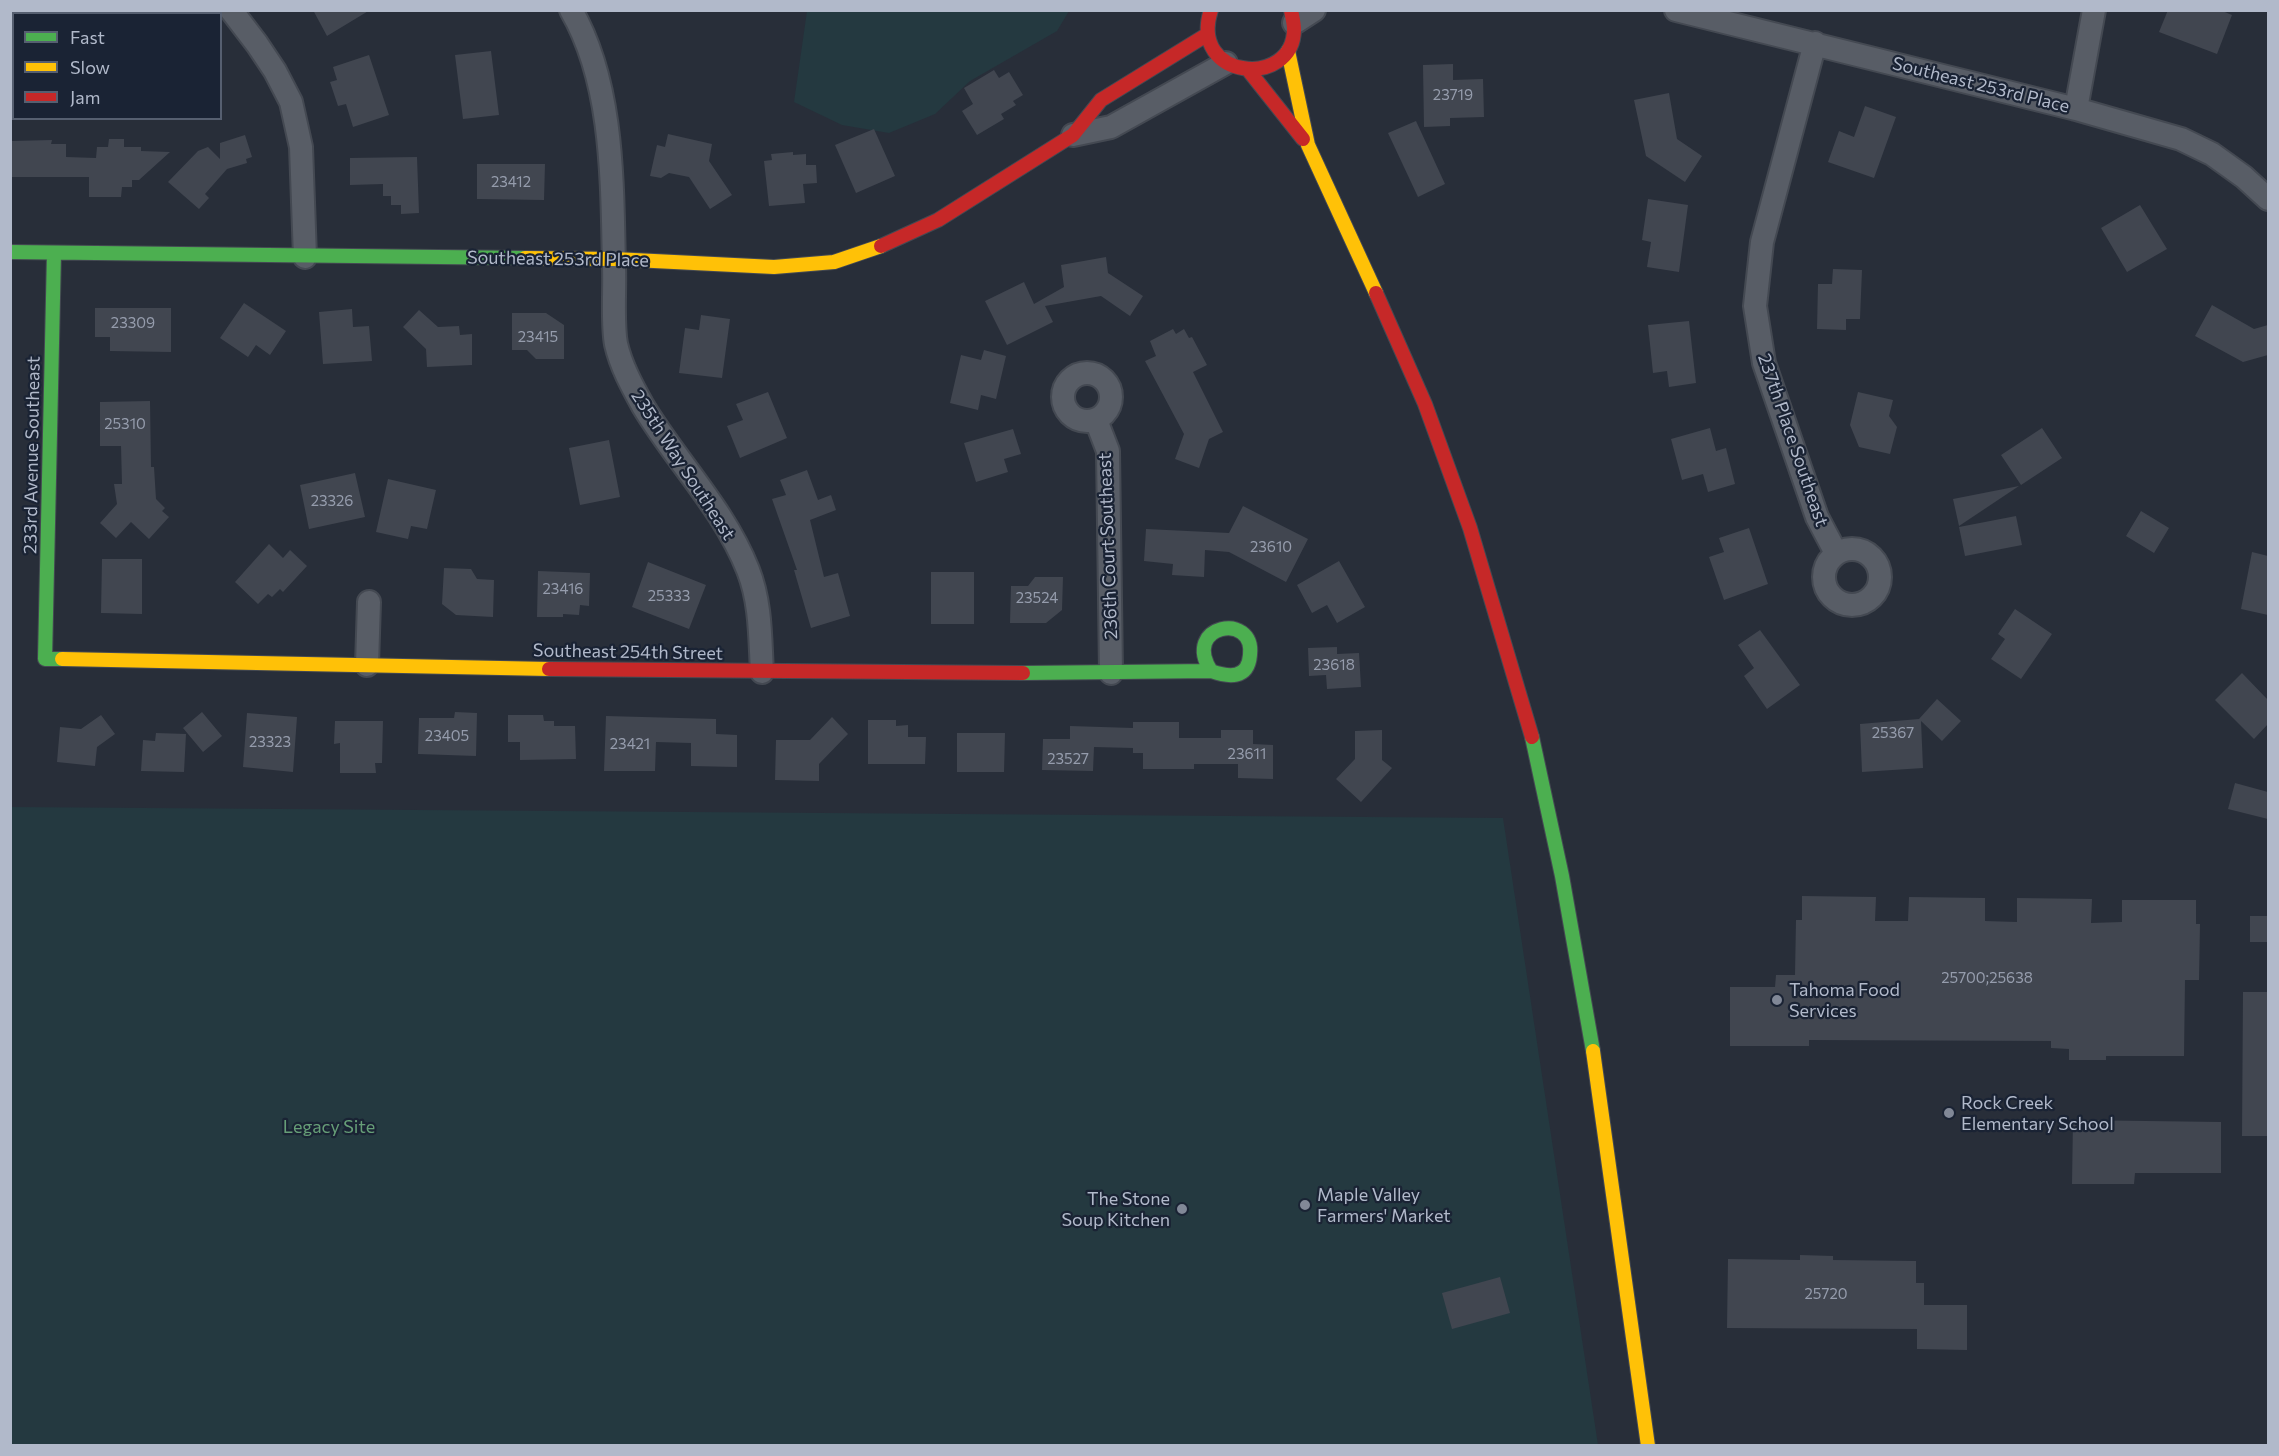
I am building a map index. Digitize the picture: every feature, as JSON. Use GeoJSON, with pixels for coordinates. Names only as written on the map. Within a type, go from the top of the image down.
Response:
{"type":"FeatureCollection","features":[{"type":"Feature","properties":{"kind":"street"},"geometry":{"type":"LineString","coordinates":[[231,10],[275,71],[291,102],[301,147],[305,257]]}},
{"type":"Feature","properties":{"kind":"street","name":"235th Way Southeast"},"geometry":{"type":"LineString","coordinates":[[571,10],[582,30],[593,64],[610,154],[616,343],[628,379],[658,430],[712,505],[748,570],[759,607],[762,672]]}},
{"type":"Feature","properties":{"kind":"street"},"geometry":{"type":"LineString","coordinates":[[1211,10],[1207,25],[1212,47],[1226,63],[1249,71],[1271,66],[1288,51],[1293,40],[1293,17],[1314,10]]}},
{"type":"Feature","properties":{"kind":"street","name":"Southeast 253rd Place"},"geometry":{"type":"LineString","coordinates":[[1676,10],[2076,109],[2181,139],[2212,154],[2244,177],[2268,199]]}},
{"type":"Feature","properties":{"kind":"street"},"geometry":{"type":"LineString","coordinates":[[2076,109],[2094,10]]}},
{"type":"Feature","properties":{"kind":"street","name":"Southeast 253rd Place"},"geometry":{"type":"LineString","coordinates":[[10,252],[614,259],[774,267],[834,262],[883,246],[938,220],[1073,135],[1101,100],[1208,34]]}},
{"type":"Feature","properties":{"kind":"street","name":"237th Place Southeast"},"geometry":{"type":"LineString","coordinates":[[1815,44],[1762,242],[1755,306],[1764,363],[1817,517],[1836,553]]}},
{"type":"Feature","properties":{"kind":"street"},"geometry":{"type":"LineString","coordinates":[[1288,51],[1308,145]]}},
{"type":"Feature","properties":{"kind":"street","name":"Southeast 253rd Place"},"geometry":{"type":"LineString","coordinates":[[1073,135],[1111,127],[1226,63]]}},
{"type":"Feature","properties":{"kind":"street"},"geometry":{"type":"LineString","coordinates":[[1249,71],[1308,145],[1344,220],[1425,404],[1470,528],[1527,716],[1562,876],[1589,1022],[1648,1446]]}},
{"type":"Feature","properties":{"kind":"street","name":"233rd Avenue Southeast"},"geometry":{"type":"LineString","coordinates":[[45,658],[54,253]]}},
{"type":"Feature","properties":{"kind":"street","name":"236th Court Southeast"},"geometry":{"type":"LineString","coordinates":[[1096,420],[1108,452],[1111,673]]}},
{"type":"Feature","properties":{"kind":"street"},"geometry":{"type":"LineString","coordinates":[[367,665],[369,602]]}},
{"type":"Feature","properties":{"kind":"street","name":"Southeast 254th Street"},"geometry":{"type":"LineString","coordinates":[[45,658],[762,672],[1211,671]]}},
{"type":"Feature","properties":{"kind":"green space"},"geometry":{"type":"Polygon","coordinates":[[[807,11],[1069,11],[1057,31],[970,81],[935,114],[889,133],[842,125],[794,102],[807,11]]]}},
{"type":"Feature","properties":{"kind":"green space","name":"Legacy Site"},"geometry":{"type":"Polygon","coordinates":[[[11,807],[1503,818],[1598,1445],[11,1446],[11,807]]]}},
{"type":"Feature","properties":{"kind":"building"},"geometry":{"type":"Polygon","coordinates":[[[313,10],[370,10],[327,36],[313,10]]]}},
{"type":"Feature","properties":{"kind":"building"},"geometry":{"type":"Polygon","coordinates":[[[2168,10],[2220,10],[2232,15],[2217,54],[2159,32],[2168,10]]]}},
{"type":"Feature","properties":{"kind":"building"},"geometry":{"type":"Polygon","coordinates":[[[491,51],[499,115],[463,119],[455,55],[491,51]]]}},
{"type":"Feature","properties":{"kind":"building"},"geometry":{"type":"Polygon","coordinates":[[[369,55],[389,115],[353,127],[346,104],[338,106],[330,82],[337,80],[333,67],[369,55]]]}},
{"type":"Feature","properties":{"kind":"building"},"geometry":{"type":"Polygon","coordinates":[[[1453,64],[1453,80],[1483,79],[1484,117],[1450,118],[1450,126],[1424,127],[1423,65],[1453,64]]]}},
{"type":"Feature","properties":{"kind":"building"},"geometry":{"type":"Polygon","coordinates":[[[994,70],[999,78],[1009,72],[1023,95],[1013,101],[1016,105],[1001,114],[1004,119],[977,135],[962,111],[973,104],[964,88],[994,70]]]}},
{"type":"Feature","properties":{"kind":"building"},"geometry":{"type":"Polygon","coordinates":[[[1669,93],[1677,139],[1702,156],[1685,182],[1646,156],[1634,100],[1669,93]]]}},
{"type":"Feature","properties":{"kind":"building"},"geometry":{"type":"Polygon","coordinates":[[[1865,106],[1896,117],[1874,178],[1828,162],[1839,131],[1854,137],[1865,106]]]}},
{"type":"Feature","properties":{"kind":"building"},"geometry":{"type":"Polygon","coordinates":[[[1416,121],[1445,184],[1418,197],[1388,133],[1416,121]]]}},
{"type":"Feature","properties":{"kind":"building"},"geometry":{"type":"Polygon","coordinates":[[[874,129],[895,176],[856,193],[835,145],[874,129]]]}},
{"type":"Feature","properties":{"kind":"building"},"geometry":{"type":"Polygon","coordinates":[[[668,134],[712,144],[709,161],[732,195],[710,209],[689,177],[669,173],[661,178],[650,176],[657,145],[665,147],[668,134]]]}},
{"type":"Feature","properties":{"kind":"building"},"geometry":{"type":"Polygon","coordinates":[[[245,135],[252,157],[246,159],[247,163],[227,169],[205,194],[209,198],[199,209],[168,182],[198,151],[208,147],[220,159],[220,143],[245,135]]]}},
{"type":"Feature","properties":{"kind":"building"},"geometry":{"type":"Polygon","coordinates":[[[109,139],[124,139],[124,147],[141,147],[141,151],[170,152],[139,180],[132,180],[132,187],[122,187],[121,197],[89,197],[89,177],[10,177],[12,141],[52,140],[51,144],[66,144],[66,157],[96,158],[97,147],[108,147],[109,139]]]}},
{"type":"Feature","properties":{"kind":"building"},"geometry":{"type":"Polygon","coordinates":[[[793,152],[793,155],[806,154],[806,165],[816,165],[817,183],[803,184],[805,203],[769,206],[764,161],[772,160],[771,154],[793,152]]]}},
{"type":"Feature","properties":{"kind":"building"},"geometry":{"type":"Polygon","coordinates":[[[417,157],[419,213],[401,214],[401,205],[391,205],[391,196],[383,196],[383,184],[350,185],[350,158],[417,157]]]}},
{"type":"Feature","properties":{"kind":"building"},"geometry":{"type":"Polygon","coordinates":[[[477,164],[545,164],[544,200],[477,199],[477,164]]]}},
{"type":"Feature","properties":{"kind":"building"},"geometry":{"type":"Polygon","coordinates":[[[1648,199],[1688,205],[1679,272],[1647,267],[1651,242],[1642,240],[1648,199]]]}},
{"type":"Feature","properties":{"kind":"building"},"geometry":{"type":"Polygon","coordinates":[[[2140,205],[2167,249],[2127,272],[2101,228],[2140,205]]]}},
{"type":"Feature","properties":{"kind":"building"},"geometry":{"type":"Polygon","coordinates":[[[1106,257],[1108,273],[1143,296],[1130,316],[1101,296],[1045,306],[1053,322],[1007,345],[985,301],[1024,282],[1034,304],[1064,287],[1061,265],[1106,257]]]}},
{"type":"Feature","properties":{"kind":"building"},"geometry":{"type":"Polygon","coordinates":[[[1833,269],[1862,270],[1860,319],[1846,319],[1846,330],[1817,329],[1818,284],[1832,284],[1833,269]]]}},
{"type":"Feature","properties":{"kind":"building"},"geometry":{"type":"Polygon","coordinates":[[[244,303],[286,331],[270,355],[256,345],[248,357],[220,338],[244,303]]]}},
{"type":"Feature","properties":{"kind":"building"},"geometry":{"type":"Polygon","coordinates":[[[2212,305],[2254,329],[2268,325],[2268,355],[2243,362],[2195,336],[2212,305]]]}},
{"type":"Feature","properties":{"kind":"building"},"geometry":{"type":"Polygon","coordinates":[[[95,308],[171,308],[171,352],[110,351],[110,337],[95,337],[95,308]]]}},
{"type":"Feature","properties":{"kind":"building"},"geometry":{"type":"Polygon","coordinates":[[[352,309],[353,327],[369,326],[372,361],[323,364],[319,312],[352,309]]]}},
{"type":"Feature","properties":{"kind":"building"},"geometry":{"type":"Polygon","coordinates":[[[419,310],[438,327],[459,326],[460,335],[472,334],[472,365],[427,367],[426,349],[403,327],[419,310]]]}},
{"type":"Feature","properties":{"kind":"building"},"geometry":{"type":"Polygon","coordinates":[[[512,313],[546,313],[564,325],[564,359],[536,359],[527,350],[512,350],[512,313]]]}},
{"type":"Feature","properties":{"kind":"building"},"geometry":{"type":"Polygon","coordinates":[[[701,315],[730,319],[722,378],[679,373],[685,328],[699,330],[701,315]]]}},
{"type":"Feature","properties":{"kind":"building"},"geometry":{"type":"Polygon","coordinates":[[[1689,321],[1696,383],[1669,387],[1667,371],[1653,373],[1648,325],[1689,321]]]}},
{"type":"Feature","properties":{"kind":"building"},"geometry":{"type":"Polygon","coordinates":[[[1173,329],[1176,334],[1184,329],[1189,338],[1192,337],[1207,365],[1193,372],[1223,432],[1209,439],[1199,468],[1175,459],[1184,434],[1145,361],[1156,356],[1150,341],[1173,329]]]}},
{"type":"Feature","properties":{"kind":"building"},"geometry":{"type":"Polygon","coordinates":[[[984,350],[1006,356],[996,399],[981,395],[978,410],[950,403],[961,355],[981,360],[984,350]]]}},
{"type":"Feature","properties":{"kind":"building"},"geometry":{"type":"Polygon","coordinates":[[[768,392],[787,438],[740,458],[727,426],[743,420],[736,404],[768,392]]]}},
{"type":"Feature","properties":{"kind":"building"},"geometry":{"type":"Polygon","coordinates":[[[1858,392],[1893,400],[1889,416],[1897,427],[1890,454],[1859,447],[1850,425],[1858,392]]]}},
{"type":"Feature","properties":{"kind":"building"},"geometry":{"type":"Polygon","coordinates":[[[150,401],[151,467],[154,467],[156,499],[165,508],[162,511],[169,517],[149,539],[131,522],[116,538],[100,523],[117,504],[114,484],[122,484],[121,446],[100,446],[100,402],[150,401]]]}},
{"type":"Feature","properties":{"kind":"building"},"geometry":{"type":"Polygon","coordinates":[[[1710,428],[1716,451],[1726,448],[1735,484],[1708,492],[1703,474],[1682,480],[1671,439],[1710,428]]]}},
{"type":"Feature","properties":{"kind":"building"},"geometry":{"type":"Polygon","coordinates":[[[2042,428],[2062,458],[2021,485],[2001,455],[2042,428]]]}},
{"type":"Feature","properties":{"kind":"building"},"geometry":{"type":"Polygon","coordinates":[[[1013,429],[1021,454],[1004,459],[1008,472],[976,482],[964,443],[1013,429]]]}},
{"type":"Feature","properties":{"kind":"building"},"geometry":{"type":"Polygon","coordinates":[[[609,440],[620,497],[580,505],[569,448],[609,440]]]}},
{"type":"Feature","properties":{"kind":"building"},"geometry":{"type":"Polygon","coordinates":[[[807,470],[818,500],[831,495],[836,510],[810,520],[824,577],[838,573],[850,616],[811,628],[794,570],[797,570],[772,499],[786,495],[780,480],[807,470]]]}},
{"type":"Feature","properties":{"kind":"building"},"geometry":{"type":"Polygon","coordinates":[[[355,473],[365,517],[309,529],[300,485],[355,473]]]}},
{"type":"Feature","properties":{"kind":"building"},"geometry":{"type":"Polygon","coordinates":[[[388,479],[436,490],[427,529],[411,526],[408,539],[376,532],[388,479]]]}},
{"type":"Feature","properties":{"kind":"building"},"geometry":{"type":"Polygon","coordinates":[[[2019,486],[1959,526],[1953,499],[2019,486]]]}},
{"type":"Feature","properties":{"kind":"building"},"geometry":{"type":"Polygon","coordinates":[[[1243,506],[1308,539],[1286,582],[1229,552],[1205,550],[1204,577],[1172,575],[1173,564],[1144,561],[1146,529],[1229,533],[1243,506]]]}},
{"type":"Feature","properties":{"kind":"building"},"geometry":{"type":"Polygon","coordinates":[[[2141,511],[2169,528],[2154,553],[2126,536],[2141,511]]]}},
{"type":"Feature","properties":{"kind":"building"},"geometry":{"type":"Polygon","coordinates":[[[2016,516],[2022,545],[1965,556],[1959,527],[2016,516]]]}},
{"type":"Feature","properties":{"kind":"building"},"geometry":{"type":"Polygon","coordinates":[[[1749,528],[1768,584],[1724,600],[1709,557],[1724,552],[1719,538],[1749,528]]]}},
{"type":"Feature","properties":{"kind":"building"},"geometry":{"type":"Polygon","coordinates":[[[269,544],[283,558],[290,550],[307,566],[283,592],[280,589],[272,597],[268,594],[258,604],[235,582],[269,544]]]}},
{"type":"Feature","properties":{"kind":"building"},"geometry":{"type":"Polygon","coordinates":[[[2252,552],[2268,556],[2268,615],[2241,609],[2252,552]]]}},
{"type":"Feature","properties":{"kind":"building"},"geometry":{"type":"Polygon","coordinates":[[[102,559],[142,559],[142,614],[101,613],[102,559]]]}},
{"type":"Feature","properties":{"kind":"building"},"geometry":{"type":"Polygon","coordinates":[[[1339,561],[1365,607],[1337,623],[1327,605],[1312,613],[1297,585],[1339,561]]]}},
{"type":"Feature","properties":{"kind":"building"},"geometry":{"type":"Polygon","coordinates":[[[648,562],[706,585],[689,629],[632,607],[648,562]]]}},
{"type":"Feature","properties":{"kind":"building"},"geometry":{"type":"Polygon","coordinates":[[[444,568],[471,569],[477,579],[494,580],[493,617],[456,615],[442,604],[444,568]]]}},
{"type":"Feature","properties":{"kind":"building"},"geometry":{"type":"Polygon","coordinates":[[[538,571],[590,573],[589,606],[580,605],[579,615],[537,617],[538,571]]]}},
{"type":"Feature","properties":{"kind":"building"},"geometry":{"type":"Polygon","coordinates":[[[931,572],[974,572],[974,624],[931,624],[931,572]]]}},
{"type":"Feature","properties":{"kind":"building"},"geometry":{"type":"Polygon","coordinates":[[[1035,577],[1063,577],[1062,610],[1046,623],[1010,623],[1011,586],[1028,586],[1035,577]]]}},
{"type":"Feature","properties":{"kind":"building"},"geometry":{"type":"Polygon","coordinates":[[[2015,609],[2052,634],[2021,679],[1991,659],[2005,639],[1998,634],[2015,609]]]}},
{"type":"Feature","properties":{"kind":"building"},"geometry":{"type":"Polygon","coordinates":[[[1760,630],[1800,685],[1767,709],[1744,676],[1754,668],[1738,645],[1760,630]]]}},
{"type":"Feature","properties":{"kind":"building"},"geometry":{"type":"Polygon","coordinates":[[[1337,647],[1337,654],[1359,653],[1361,687],[1327,689],[1326,675],[1309,676],[1308,648],[1337,647]]]}},
{"type":"Feature","properties":{"kind":"building"},"geometry":{"type":"Polygon","coordinates":[[[2242,673],[2268,700],[2268,724],[2254,739],[2215,700],[2242,673]]]}},
{"type":"Feature","properties":{"kind":"building"},"geometry":{"type":"Polygon","coordinates":[[[1937,699],[1961,721],[1942,741],[1921,721],[1923,768],[1862,772],[1860,724],[1919,719],[1937,699]]]}},
{"type":"Feature","properties":{"kind":"building"},"geometry":{"type":"Polygon","coordinates":[[[202,712],[222,736],[203,752],[183,728],[202,712]]]}},
{"type":"Feature","properties":{"kind":"building"},"geometry":{"type":"Polygon","coordinates":[[[455,712],[477,713],[476,756],[418,754],[419,718],[454,718],[455,712]]]}},
{"type":"Feature","properties":{"kind":"building"},"geometry":{"type":"Polygon","coordinates":[[[247,713],[297,717],[293,772],[243,767],[247,713]]]}},
{"type":"Feature","properties":{"kind":"building"},"geometry":{"type":"Polygon","coordinates":[[[101,715],[115,734],[97,747],[95,766],[57,762],[60,727],[81,729],[101,715]]]}},
{"type":"Feature","properties":{"kind":"building"},"geometry":{"type":"Polygon","coordinates":[[[508,715],[543,715],[544,721],[554,721],[554,726],[575,726],[576,759],[520,760],[520,742],[508,742],[508,715]]]}},
{"type":"Feature","properties":{"kind":"building"},"geometry":{"type":"Polygon","coordinates":[[[606,716],[716,719],[716,734],[737,735],[737,767],[691,766],[691,743],[656,742],[655,771],[604,771],[606,716]]]}},
{"type":"Feature","properties":{"kind":"building"},"geometry":{"type":"Polygon","coordinates":[[[832,717],[848,734],[819,764],[819,781],[775,780],[776,740],[810,740],[832,717]]]}},
{"type":"Feature","properties":{"kind":"building"},"geometry":{"type":"Polygon","coordinates":[[[868,720],[896,720],[896,726],[908,725],[908,737],[926,737],[925,764],[868,764],[868,720]]]}},
{"type":"Feature","properties":{"kind":"building"},"geometry":{"type":"Polygon","coordinates":[[[335,721],[383,721],[382,763],[375,763],[376,773],[340,773],[340,743],[334,744],[335,721]]]}},
{"type":"Feature","properties":{"kind":"building"},"geometry":{"type":"Polygon","coordinates":[[[1133,722],[1179,722],[1179,738],[1221,738],[1221,730],[1253,730],[1253,744],[1273,745],[1273,779],[1238,778],[1238,764],[1194,764],[1194,769],[1143,769],[1143,753],[1133,753],[1133,748],[1094,747],[1093,771],[1042,770],[1043,739],[1070,739],[1070,726],[1133,728],[1133,722]]]}},
{"type":"Feature","properties":{"kind":"building"},"geometry":{"type":"Polygon","coordinates":[[[1382,730],[1382,760],[1392,768],[1361,802],[1336,779],[1355,759],[1355,731],[1382,730]]]}},
{"type":"Feature","properties":{"kind":"building"},"geometry":{"type":"Polygon","coordinates":[[[156,733],[186,734],[184,772],[141,771],[143,740],[155,741],[156,733]]]}},
{"type":"Feature","properties":{"kind":"building"},"geometry":{"type":"Polygon","coordinates":[[[957,733],[1005,733],[1004,772],[957,772],[957,733]]]}},
{"type":"Feature","properties":{"kind":"building"},"geometry":{"type":"Polygon","coordinates":[[[2235,783],[2268,792],[2268,819],[2228,809],[2235,783]]]}},
{"type":"Feature","properties":{"kind":"building"},"geometry":{"type":"Polygon","coordinates":[[[1802,896],[1876,897],[1875,921],[1908,921],[1909,897],[1985,898],[1985,921],[2017,922],[2017,898],[2092,899],[2091,923],[2122,922],[2122,900],[2196,900],[2196,924],[2200,924],[2199,980],[2185,980],[2184,1056],[2106,1056],[2106,1060],[2069,1060],[2069,1049],[2051,1048],[2051,1041],[1809,1040],[1809,1046],[1730,1046],[1730,987],[1775,987],[1776,975],[1795,975],[1796,920],[1802,920],[1802,896]]]}},
{"type":"Feature","properties":{"kind":"building"},"geometry":{"type":"Polygon","coordinates":[[[2250,916],[2268,916],[2268,942],[2250,942],[2250,916]]]}},
{"type":"Feature","properties":{"kind":"building"},"geometry":{"type":"Polygon","coordinates":[[[2243,992],[2268,992],[2268,1136],[2242,1136],[2243,992]]]}},
{"type":"Feature","properties":{"kind":"building"},"geometry":{"type":"Polygon","coordinates":[[[2073,1120],[2221,1122],[2221,1173],[2135,1173],[2134,1184],[2072,1184],[2073,1120]]]}},
{"type":"Feature","properties":{"kind":"building"},"geometry":{"type":"Polygon","coordinates":[[[1800,1255],[1833,1256],[1833,1260],[1916,1261],[1916,1283],[1924,1283],[1924,1305],[1967,1305],[1967,1350],[1917,1349],[1917,1329],[1727,1328],[1728,1259],[1800,1260],[1800,1255]]]}},
{"type":"Feature","properties":{"kind":"building"},"geometry":{"type":"Polygon","coordinates":[[[1500,1277],[1510,1313],[1452,1329],[1442,1293],[1500,1277]]]}},
{"type":"Feature","properties":{"kind":"traffic: fast"},"geometry":{"type":"LineString","coordinates":[[10,252],[525,258]]}},
{"type":"Feature","properties":{"kind":"traffic: fast"},"geometry":{"type":"LineString","coordinates":[[54,253],[45,659],[62,659]]}},
{"type":"Feature","properties":{"kind":"traffic: fast"},"geometry":{"type":"LineString","coordinates":[[1023,673],[1211,671],[1224,675],[1236,675],[1245,669],[1250,655],[1249,641],[1242,632],[1221,629],[1211,634],[1205,643],[1204,655],[1211,671]]}},
{"type":"Feature","properties":{"kind":"traffic: fast"},"geometry":{"type":"LineString","coordinates":[[1532,737],[1562,876],[1593,1051]]}},
{"type":"Feature","properties":{"kind":"traffic: slow"},"geometry":{"type":"LineString","coordinates":[[1288,51],[1308,145],[1376,293]]}},
{"type":"Feature","properties":{"kind":"traffic: slow"},"geometry":{"type":"LineString","coordinates":[[525,258],[614,259],[774,267],[834,262],[881,246]]}},
{"type":"Feature","properties":{"kind":"traffic: slow"},"geometry":{"type":"LineString","coordinates":[[62,659],[549,669]]}},
{"type":"Feature","properties":{"kind":"traffic: slow"},"geometry":{"type":"LineString","coordinates":[[1593,1051],[1648,1446]]}},
{"type":"Feature","properties":{"kind":"traffic: jam"},"geometry":{"type":"LineString","coordinates":[[1211,10],[1208,33],[1214,51],[1227,63],[1244,68],[1262,68],[1278,61],[1289,48],[1294,29],[1291,10]]}},
{"type":"Feature","properties":{"kind":"traffic: jam"},"geometry":{"type":"LineString","coordinates":[[881,246],[938,220],[1073,135],[1101,100],[1208,34]]}},
{"type":"Feature","properties":{"kind":"traffic: jam"},"geometry":{"type":"LineString","coordinates":[[1249,71],[1303,139]]}},
{"type":"Feature","properties":{"kind":"traffic: jam"},"geometry":{"type":"LineString","coordinates":[[1376,293],[1425,404],[1470,528],[1532,737]]}},
{"type":"Feature","properties":{"kind":"traffic: jam"},"geometry":{"type":"LineString","coordinates":[[549,669],[1023,673]]}},
{"type":"Feature","properties":{"kind":"place","name":"Tahoma Food Services"},"geometry":{"type":"Point","coordinates":[1777,1000]}},
{"type":"Feature","properties":{"kind":"place","name":"Rock Creek Elementary School"},"geometry":{"type":"Point","coordinates":[1949,1113]}},
{"type":"Feature","properties":{"kind":"place","name":"Maple Valley Farmers' Market"},"geometry":{"type":"Point","coordinates":[1305,1205]}},
{"type":"Feature","properties":{"kind":"place","name":"The Stone Soup Kitchen"},"geometry":{"type":"Point","coordinates":[1182,1209]}}]}
